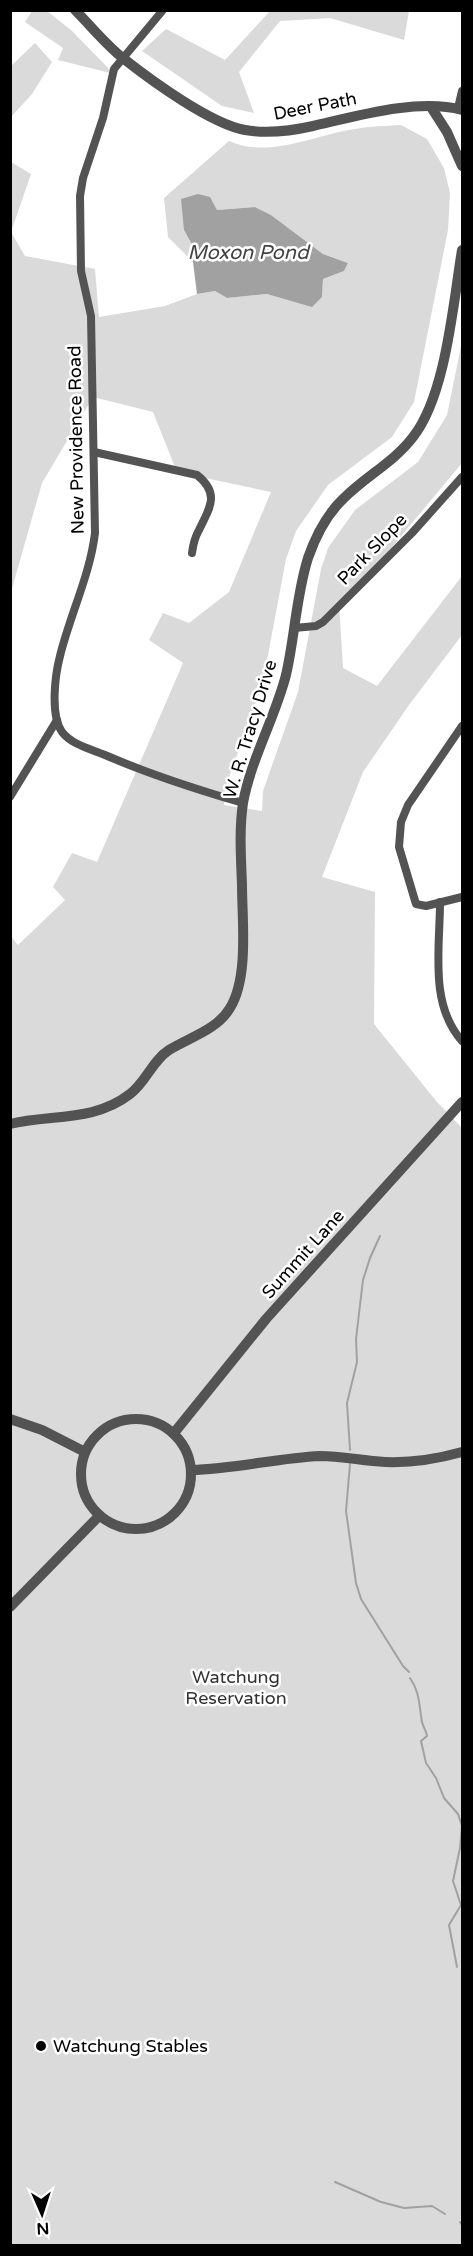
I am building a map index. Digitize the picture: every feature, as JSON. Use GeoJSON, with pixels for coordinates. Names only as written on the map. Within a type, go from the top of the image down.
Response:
{"type":"FeatureCollection","features":[{"type":"Feature","properties":{"kind":"street"},"geometry":{"type":"LineString","coordinates":[[75,10],[123,58]]}},
{"type":"Feature","properties":{"kind":"street","name":"New Providence Road"},"geometry":{"type":"LineString","coordinates":[[57,720],[55,684],[59,658],[94,543],[91,316],[81,271],[80,196],[83,178],[103,118],[114,69],[163,10]]}},
{"type":"Feature","properties":{"kind":"street","name":"Deer Path"},"geometry":{"type":"LineString","coordinates":[[123,58],[206,115],[243,130],[279,132],[354,115],[393,109],[431,107],[460,109]]}},
{"type":"Feature","properties":{"kind":"street"},"geometry":{"type":"LineString","coordinates":[[460,109],[462,91]]}},
{"type":"Feature","properties":{"kind":"street"},"geometry":{"type":"LineString","coordinates":[[431,107],[447,132],[462,166]]}},
{"type":"Feature","properties":{"kind":"street","name":"W. R. Tracy Drive"},"geometry":{"type":"LineString","coordinates":[[10,1124],[88,1114],[114,1105],[141,1085],[162,1055],[211,1027],[225,1014],[235,999],[241,968],[243,803],[258,751],[283,684],[306,566],[323,523],[346,495],[399,453],[425,420],[443,363],[462,250]]}},
{"type":"Feature","properties":{"kind":"street"},"geometry":{"type":"LineString","coordinates":[[94,452],[202,479],[210,493],[211,505],[199,530],[192,553]]}},
{"type":"Feature","properties":{"kind":"street","name":"Park Slope"},"geometry":{"type":"LineString","coordinates":[[294,628],[316,626],[323,622],[412,533],[462,477]]}},
{"type":"Feature","properties":{"kind":"street"},"geometry":{"type":"LineString","coordinates":[[10,797],[57,720]]}},
{"type":"Feature","properties":{"kind":"street"},"geometry":{"type":"LineString","coordinates":[[57,720],[61,730],[74,742],[168,781],[243,803]]}},
{"type":"Feature","properties":{"kind":"street"},"geometry":{"type":"LineString","coordinates":[[462,726],[408,805],[401,822],[399,838],[401,856],[413,900],[418,906],[462,897]]}},
{"type":"Feature","properties":{"kind":"street"},"geometry":{"type":"LineString","coordinates":[[440,902],[440,998],[449,1022],[462,1041]]}},
{"type":"Feature","properties":{"kind":"street","name":"Summit Lane"},"geometry":{"type":"LineString","coordinates":[[174,1433],[266,1319],[462,1102]]}},
{"type":"Feature","properties":{"kind":"street"},"geometry":{"type":"LineString","coordinates":[[10,1419],[42,1430],[85,1452]]}},
{"type":"Feature","properties":{"kind":"street"},"geometry":{"type":"LineString","coordinates":[[142,1419],[159,1424],[174,1433],[188,1456],[191,1470],[189,1488],[182,1505],[169,1519],[152,1527],[133,1529],[115,1526],[99,1516],[88,1502],[81,1486],[80,1469],[85,1452],[94,1437],[108,1426],[124,1420],[142,1419]]}},
{"type":"Feature","properties":{"kind":"street"},"geometry":{"type":"LineString","coordinates":[[191,1470],[323,1456],[409,1462],[462,1452]]}},
{"type":"Feature","properties":{"kind":"street"},"geometry":{"type":"LineString","coordinates":[[10,1607],[99,1516]]}},
{"type":"Feature","properties":{"kind":"green space"},"geometry":{"type":"Polygon","coordinates":[[[271,10],[409,11],[404,40],[330,18],[280,21],[239,72],[254,113],[222,106],[142,51],[166,29],[225,60],[271,10]]]}},
{"type":"Feature","properties":{"kind":"green space"},"geometry":{"type":"Polygon","coordinates":[[[32,11],[47,11],[72,31],[114,74],[58,60],[63,48],[25,22],[32,11]]]}},
{"type":"Feature","properties":{"kind":"green space"},"geometry":{"type":"Polygon","coordinates":[[[35,43],[52,62],[32,94],[11,117],[11,66],[35,43]]]}},
{"type":"Feature","properties":{"kind":"green space","name":"Watchung Reservation"},"geometry":{"type":"Polygon","coordinates":[[[401,125],[427,139],[444,168],[450,193],[448,230],[414,402],[392,437],[328,485],[296,531],[286,559],[263,682],[227,783],[224,805],[262,811],[263,791],[298,692],[321,569],[328,548],[355,510],[418,462],[447,415],[462,341],[462,463],[387,553],[339,603],[343,668],[377,686],[462,576],[462,635],[409,705],[363,772],[322,877],[375,892],[374,1024],[437,1102],[462,1128],[462,2245],[11,2245],[11,936],[18,945],[65,900],[53,887],[72,853],[97,862],[183,663],[149,640],[163,613],[189,623],[229,592],[271,492],[177,472],[153,412],[93,397],[42,483],[11,592],[11,232],[25,256],[95,269],[99,317],[165,306],[197,294],[215,291],[227,298],[267,294],[312,306],[322,297],[323,279],[344,271],[348,263],[323,254],[271,215],[255,207],[217,210],[184,230],[195,250],[193,262],[168,237],[164,198],[229,141],[244,146],[276,147],[361,128],[401,125]]]}},
{"type":"Feature","properties":{"kind":"green space"},"geometry":{"type":"Polygon","coordinates":[[[11,162],[31,174],[11,232],[11,162]]]}},
{"type":"Feature","properties":{"kind":"water","name":"Moxon Pond"},"geometry":{"type":"Polygon","coordinates":[[[198,194],[210,197],[217,210],[255,207],[271,215],[323,254],[348,263],[344,271],[323,279],[322,297],[312,307],[267,294],[227,298],[215,291],[197,294],[193,262],[195,250],[184,230],[181,199],[198,194]]]}},
{"type":"Feature","properties":{"kind":"waterway"},"geometry":{"type":"LineString","coordinates":[[350,1450],[347,1403],[357,1362],[356,1339],[363,1280],[380,1236]]}},
{"type":"Feature","properties":{"kind":"waterway"},"geometry":{"type":"LineString","coordinates":[[350,1464],[346,1511],[356,1583],[361,1599],[409,1672]]}},
{"type":"Feature","properties":{"kind":"waterway"},"geometry":{"type":"LineString","coordinates":[[410,1678],[417,1694],[427,1736],[421,1741],[426,1763],[436,1778],[444,1798],[458,1814],[462,1826],[453,1881],[461,1905],[449,1925],[457,1967]]}},
{"type":"Feature","properties":{"kind":"waterway"},"geometry":{"type":"LineString","coordinates":[[335,2182],[381,2202],[404,2208],[432,2206],[445,2214]]}},
{"type":"Feature","properties":{"kind":"place","name":"Watchung Stables"},"geometry":{"type":"Point","coordinates":[41,2046]}}]}
